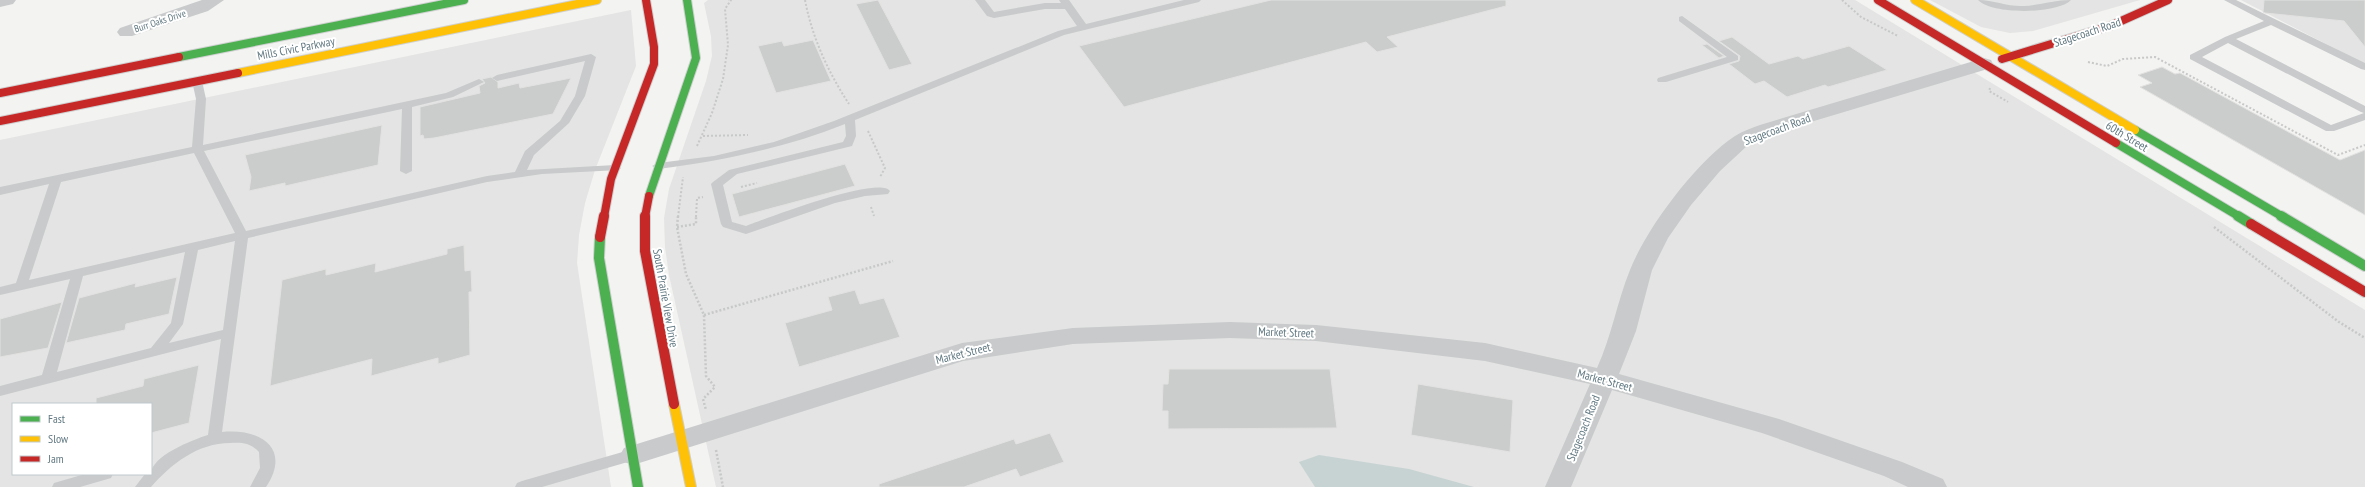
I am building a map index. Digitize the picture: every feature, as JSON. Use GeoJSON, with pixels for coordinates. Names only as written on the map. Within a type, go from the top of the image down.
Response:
{"type":"FeatureCollection","features":[{"type":"Feature","properties":{"kind":"street"},"geometry":{"type":"LineString","coordinates":[[0,2],[7,0]]}},
{"type":"Feature","properties":{"kind":"street","name":"Burr Oaks Drive"},"geometry":{"type":"LineString","coordinates":[[126,32],[202,7],[215,0]]}},
{"type":"Feature","properties":{"kind":"street","name":"Mills Civic Parkway"},"geometry":{"type":"LineString","coordinates":[[0,93],[464,0]]}},
{"type":"Feature","properties":{"kind":"street","name":"Mills Civic Parkway"},"geometry":{"type":"LineString","coordinates":[[0,121],[597,0]]}},
{"type":"Feature","properties":{"kind":"street"},"geometry":{"type":"LineString","coordinates":[[638,487],[599,258],[600,232],[606,200],[615,168],[654,64],[654,47],[646,0]]}},
{"type":"Feature","properties":{"kind":"street","name":"South Prairie View Drive"},"geometry":{"type":"LineString","coordinates":[[687,0],[696,58],[689,82],[650,191],[644,221],[645,251],[653,304],[691,487]]}},
{"type":"Feature","properties":{"kind":"street","name":"60th Street"},"geometry":{"type":"LineString","coordinates":[[1878,0],[2365,292]]}},
{"type":"Feature","properties":{"kind":"street","name":"60th Street"},"geometry":{"type":"LineString","coordinates":[[1915,0],[2365,266]]}},
{"type":"Feature","properties":{"kind":"street","name":"Stagecoach Road"},"geometry":{"type":"LineString","coordinates":[[1558,487],[1602,380],[1617,350],[1642,269],[1659,233],[1716,162],[1739,142],[1767,130],[2110,26],[2168,0]]}},
{"type":"Feature","properties":{"kind":"street","name":"Market Street"},"geometry":{"type":"LineString","coordinates":[[633,455],[962,352],[1073,336],[1230,330],[1316,333],[1485,352],[1555,366],[1602,380],[1688,401],[1770,426],[1893,469],[1934,487]]}},
{"type":"Feature","properties":{"kind":"lane"},"geometry":{"type":"LineString","coordinates":[[980,0],[990,14],[994,15],[1066,3],[1083,27]]}},
{"type":"Feature","properties":{"kind":"lane"},"geometry":{"type":"LineString","coordinates":[[658,166],[714,159],[747,152],[1036,42],[1083,27],[1196,0]]}},
{"type":"Feature","properties":{"kind":"lane"},"geometry":{"type":"LineString","coordinates":[[1983,0],[2019,10],[2031,10],[2066,0]]}},
{"type":"Feature","properties":{"kind":"lane"},"geometry":{"type":"LineString","coordinates":[[2229,0],[2365,67]]}},
{"type":"Feature","properties":{"kind":"lane"},"geometry":{"type":"LineString","coordinates":[[1662,80],[1716,65],[1734,58],[1682,19]]}},
{"type":"Feature","properties":{"kind":"lane"},"geometry":{"type":"LineString","coordinates":[[2272,21],[2194,57],[2330,129],[2365,116]]}},
{"type":"Feature","properties":{"kind":"lane"},"geometry":{"type":"LineString","coordinates":[[2228,40],[2365,110]]}},
{"type":"Feature","properties":{"kind":"lane"},"geometry":{"type":"LineString","coordinates":[[497,78],[591,57],[580,96],[564,123],[529,153],[519,174]]}},
{"type":"Feature","properties":{"kind":"lane"},"geometry":{"type":"LineString","coordinates":[[197,81],[201,99],[197,149],[242,235],[214,439]]}},
{"type":"Feature","properties":{"kind":"lane"},"geometry":{"type":"LineString","coordinates":[[0,191],[449,95],[479,82]]}},
{"type":"Feature","properties":{"kind":"lane"},"geometry":{"type":"LineString","coordinates":[[406,171],[407,104]]}},
{"type":"Feature","properties":{"kind":"lane"},"geometry":{"type":"LineString","coordinates":[[847,113],[851,136],[848,144],[733,172],[717,184],[726,224],[746,230],[832,200],[872,191],[884,191]]}},
{"type":"Feature","properties":{"kind":"lane"},"geometry":{"type":"LineString","coordinates":[[0,291],[406,197],[519,174],[615,168]]}},
{"type":"Feature","properties":{"kind":"lane"},"geometry":{"type":"LineString","coordinates":[[21,287],[56,179]]}},
{"type":"Feature","properties":{"kind":"lane"},"geometry":{"type":"LineString","coordinates":[[156,351],[177,324],[192,247]]}},
{"type":"Feature","properties":{"kind":"lane"},"geometry":{"type":"LineString","coordinates":[[48,379],[78,273]]}},
{"type":"Feature","properties":{"kind":"lane"},"geometry":{"type":"LineString","coordinates":[[0,391],[228,333]]}},
{"type":"Feature","properties":{"kind":"lane"},"geometry":{"type":"LineString","coordinates":[[152,462],[177,454],[214,439],[238,437],[252,439],[264,446],[269,456],[267,470],[257,487]]}},
{"type":"Feature","properties":{"kind":"lane"},"geometry":{"type":"LineString","coordinates":[[142,487],[158,468],[177,454]]}},
{"type":"Feature","properties":{"kind":"lane"},"geometry":{"type":"LineString","coordinates":[[522,487],[633,455]]}},
{"type":"Feature","properties":{"kind":"lane"},"geometry":{"type":"LineString","coordinates":[[59,487],[102,475]]}},
{"type":"Feature","properties":{"kind":"path"},"geometry":{"type":"LineString","coordinates":[[699,142],[716,106],[726,70],[728,40],[725,9],[731,0],[728,0]]}},
{"type":"Feature","properties":{"kind":"path"},"geometry":{"type":"LineString","coordinates":[[806,0],[808,19],[839,90],[851,106],[847,113]]}},
{"type":"Feature","properties":{"kind":"path"},"geometry":{"type":"LineString","coordinates":[[1842,0],[1861,17],[1903,38]]}},
{"type":"Feature","properties":{"kind":"path"},"geometry":{"type":"LineString","coordinates":[[2088,62],[2107,66],[2123,59],[2155,57],[2338,155],[2365,144]]}},
{"type":"Feature","properties":{"kind":"path"},"geometry":{"type":"LineString","coordinates":[[1990,91],[2012,104]]}},
{"type":"Feature","properties":{"kind":"path"},"geometry":{"type":"LineString","coordinates":[[867,129],[885,168],[869,198],[874,216]]}},
{"type":"Feature","properties":{"kind":"path"},"geometry":{"type":"LineString","coordinates":[[702,136],[754,135]]}},
{"type":"Feature","properties":{"kind":"path"},"geometry":{"type":"LineString","coordinates":[[865,140],[870,135]]}},
{"type":"Feature","properties":{"kind":"path"},"geometry":{"type":"LineString","coordinates":[[684,172],[677,227],[686,274],[704,315],[706,376],[715,387],[703,399]]}},
{"type":"Feature","properties":{"kind":"path"},"geometry":{"type":"LineString","coordinates":[[677,227],[696,224],[697,198],[764,181]]}},
{"type":"Feature","properties":{"kind":"path"},"geometry":{"type":"LineString","coordinates":[[2213,226],[2338,322],[2365,338]]}},
{"type":"Feature","properties":{"kind":"path"},"geometry":{"type":"LineString","coordinates":[[704,315],[893,261]]}},
{"type":"Feature","properties":{"kind":"path"},"geometry":{"type":"LineString","coordinates":[[718,454],[722,487]]}},
{"type":"Feature","properties":{"kind":"shaded area"},"geometry":{"type":"Polygon","coordinates":[[[708,0],[1855,0],[2365,310],[2365,487],[716,487],[669,275],[665,247],[664,218],[669,189],[706,81],[712,56],[711,36],[704,3],[708,0]]]}},
{"type":"Feature","properties":{"kind":"shaded area"},"geometry":{"type":"Polygon","coordinates":[[[1930,0],[2140,0],[2033,31],[2010,33],[1981,27],[1930,0]]]}},
{"type":"Feature","properties":{"kind":"shaded area"},"geometry":{"type":"Polygon","coordinates":[[[2241,0],[2365,0],[2365,64],[2241,0]]]}},
{"type":"Feature","properties":{"kind":"shaded area"},"geometry":{"type":"Polygon","coordinates":[[[631,10],[636,66],[595,170],[585,203],[579,235],[577,263],[611,487],[0,487],[0,140],[631,10]]]}},
{"type":"Feature","properties":{"kind":"shaded area"},"geometry":{"type":"Polygon","coordinates":[[[1319,455],[1409,469],[1474,487],[1315,487],[1299,462],[1319,455]]]}},
{"type":"Feature","properties":{"kind":"building"},"geometry":{"type":"Polygon","coordinates":[[[878,0],[912,64],[889,70],[856,4],[878,0]]]}},
{"type":"Feature","properties":{"kind":"building"},"geometry":{"type":"Polygon","coordinates":[[[1271,0],[1506,0],[1506,6],[1387,37],[1398,47],[1377,52],[1366,42],[1124,107],[1079,46],[1271,0]]]}},
{"type":"Feature","properties":{"kind":"building"},"geometry":{"type":"Polygon","coordinates":[[[2264,0],[2365,0],[2365,47],[2344,21],[2265,13],[2263,12],[2264,0]]]}},
{"type":"Feature","properties":{"kind":"building"},"geometry":{"type":"Polygon","coordinates":[[[1732,37],[1769,64],[1798,56],[1803,59],[1849,46],[1887,70],[1828,87],[1825,85],[1787,97],[1764,81],[1755,84],[1729,64],[1739,61],[1740,56],[1719,41],[1732,37]]]}},
{"type":"Feature","properties":{"kind":"building"},"geometry":{"type":"Polygon","coordinates":[[[813,40],[831,81],[776,93],[758,46],[782,41],[784,46],[813,40]]]}},
{"type":"Feature","properties":{"kind":"building"},"geometry":{"type":"Polygon","coordinates":[[[1707,44],[1724,56],[1719,58],[1702,45],[1707,44]]]}},
{"type":"Feature","properties":{"kind":"building"},"geometry":{"type":"Polygon","coordinates":[[[2162,67],[2175,74],[2180,73],[2340,160],[2365,150],[2365,215],[2140,87],[2152,83],[2138,75],[2162,67]]]}},
{"type":"Feature","properties":{"kind":"building"},"geometry":{"type":"Polygon","coordinates":[[[491,77],[498,82],[498,88],[519,83],[520,88],[571,78],[553,114],[434,138],[424,139],[423,135],[420,136],[420,107],[480,93],[479,86],[485,83],[482,79],[491,77]]]}},
{"type":"Feature","properties":{"kind":"building"},"geometry":{"type":"Polygon","coordinates":[[[382,125],[378,165],[285,186],[285,183],[249,191],[251,177],[245,155],[382,125]]]}},
{"type":"Feature","properties":{"kind":"building"},"geometry":{"type":"Polygon","coordinates":[[[845,164],[855,186],[739,217],[732,194],[845,164]]]}},
{"type":"Feature","properties":{"kind":"building"},"geometry":{"type":"Polygon","coordinates":[[[464,245],[465,271],[471,270],[472,292],[469,292],[470,355],[438,364],[438,358],[371,376],[372,359],[270,386],[282,280],[326,269],[326,275],[376,263],[375,272],[447,254],[447,249],[464,245]]]}},
{"type":"Feature","properties":{"kind":"building"},"geometry":{"type":"Polygon","coordinates":[[[177,277],[169,314],[126,324],[125,330],[66,343],[79,298],[136,283],[135,287],[177,277]]]}},
{"type":"Feature","properties":{"kind":"building"},"geometry":{"type":"Polygon","coordinates":[[[855,290],[860,304],[884,298],[900,337],[799,367],[785,323],[832,310],[828,297],[855,290]]]}},
{"type":"Feature","properties":{"kind":"building"},"geometry":{"type":"Polygon","coordinates":[[[62,302],[48,348],[0,357],[0,319],[62,302]]]}},
{"type":"Feature","properties":{"kind":"building"},"geometry":{"type":"Polygon","coordinates":[[[199,365],[189,423],[152,433],[152,403],[96,403],[96,398],[143,386],[144,379],[199,365]]]}},
{"type":"Feature","properties":{"kind":"building"},"geometry":{"type":"Polygon","coordinates":[[[1169,369],[1330,369],[1337,428],[1168,429],[1168,411],[1162,411],[1163,384],[1168,384],[1169,369]]]}},
{"type":"Feature","properties":{"kind":"building"},"geometry":{"type":"Polygon","coordinates":[[[1418,384],[1513,400],[1510,452],[1411,435],[1418,384]]]}},
{"type":"Feature","properties":{"kind":"building"},"geometry":{"type":"Polygon","coordinates":[[[1050,433],[1064,462],[1020,477],[1016,469],[964,487],[879,487],[879,484],[1014,439],[1016,444],[1050,433]]]}},
{"type":"Feature","properties":{"kind":"traffic: fast"},"geometry":{"type":"LineString","coordinates":[[179,57],[464,0]]}},
{"type":"Feature","properties":{"kind":"traffic: fast"},"geometry":{"type":"LineString","coordinates":[[649,196],[696,58],[687,0]]}},
{"type":"Feature","properties":{"kind":"traffic: fast"},"geometry":{"type":"LineString","coordinates":[[2135,130],[2365,266]]}},
{"type":"Feature","properties":{"kind":"traffic: fast"},"geometry":{"type":"LineString","coordinates":[[2116,143],[2251,224]]}},
{"type":"Feature","properties":{"kind":"traffic: fast"},"geometry":{"type":"LineString","coordinates":[[600,237],[599,258],[638,487]]}},
{"type":"Feature","properties":{"kind":"traffic: slow"},"geometry":{"type":"LineString","coordinates":[[238,73],[597,0]]}},
{"type":"Feature","properties":{"kind":"traffic: slow"},"geometry":{"type":"LineString","coordinates":[[1915,0],[2135,130]]}},
{"type":"Feature","properties":{"kind":"traffic: slow"},"geometry":{"type":"LineString","coordinates":[[674,404],[691,487]]}},
{"type":"Feature","properties":{"kind":"traffic: jam"},"geometry":{"type":"LineString","coordinates":[[600,237],[611,179],[654,64],[654,47],[646,0]]}},
{"type":"Feature","properties":{"kind":"traffic: jam"},"geometry":{"type":"LineString","coordinates":[[1878,0],[2116,143]]}},
{"type":"Feature","properties":{"kind":"traffic: jam"},"geometry":{"type":"LineString","coordinates":[[2002,59],[2110,26],[2168,0]]}},
{"type":"Feature","properties":{"kind":"traffic: jam"},"geometry":{"type":"LineString","coordinates":[[0,93],[179,57]]}},
{"type":"Feature","properties":{"kind":"traffic: jam"},"geometry":{"type":"LineString","coordinates":[[0,121],[238,73]]}},
{"type":"Feature","properties":{"kind":"traffic: jam"},"geometry":{"type":"LineString","coordinates":[[649,196],[644,221],[645,251],[674,404]]}},
{"type":"Feature","properties":{"kind":"traffic: jam"},"geometry":{"type":"LineString","coordinates":[[2251,224],[2365,292]]}}]}
